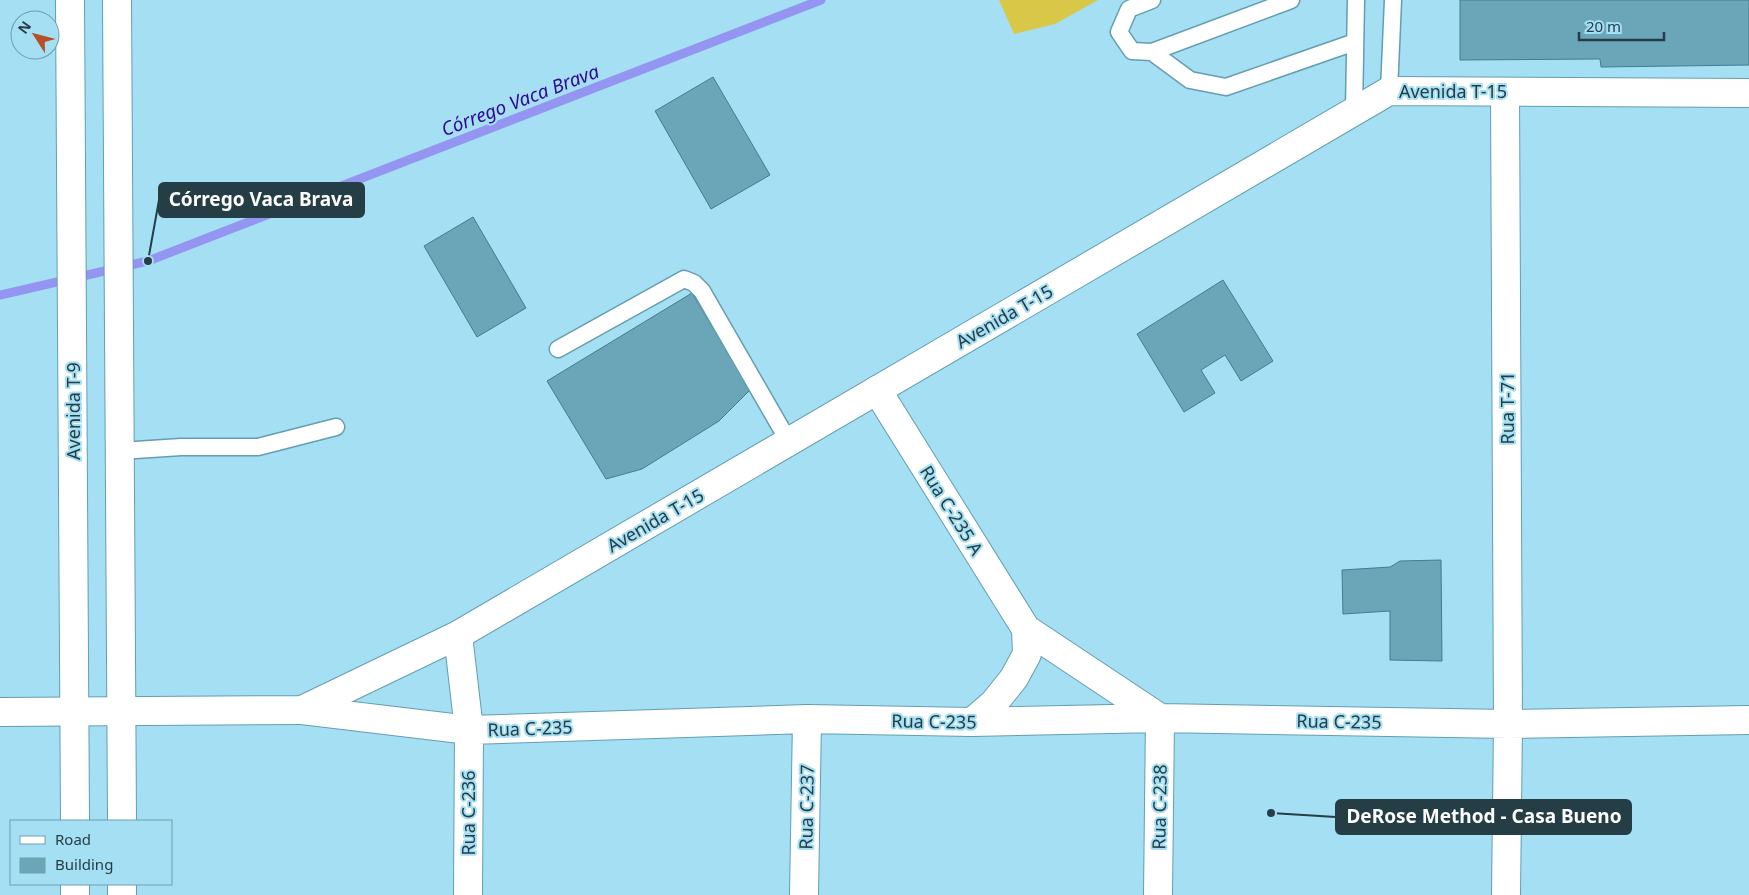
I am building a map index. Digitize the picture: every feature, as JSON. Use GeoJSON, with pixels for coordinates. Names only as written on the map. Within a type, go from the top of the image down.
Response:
{"type":"FeatureCollection","features":[{"type":"Feature","properties":{"kind":"street","name":"Avenida T-9"},"geometry":{"type":"LineString","coordinates":[[70,0],[75,820]]}},
{"type":"Feature","properties":{"kind":"street"},"geometry":{"type":"LineString","coordinates":[[117,0],[122,820]]}},
{"type":"Feature","properties":{"kind":"street","name":"Avenida T-15"},"geometry":{"type":"LineString","coordinates":[[302,710],[458,635],[1389,91],[1749,93]]}},
{"type":"Feature","properties":{"kind":"street","name":"Rua T-71"},"geometry":{"type":"LineString","coordinates":[[1505,92],[1508,724],[1506,895]]}},
{"type":"Feature","properties":{"kind":"street","name":"Rua C-235 A"},"geometry":{"type":"LineString","coordinates":[[877,390],[1026,629],[1160,718]]}},
{"type":"Feature","properties":{"kind":"street"},"geometry":{"type":"LineString","coordinates":[[972,722],[994,703],[1014,678],[1026,654],[1026,629]]}},
{"type":"Feature","properties":{"kind":"street","name":"Rua C-236"},"geometry":{"type":"LineString","coordinates":[[458,635],[469,730],[468,895]]}},
{"type":"Feature","properties":{"kind":"street","name":"Rua C-235"},"geometry":{"type":"LineString","coordinates":[[0,712],[302,710],[469,730],[807,719],[972,722],[1160,718],[1508,724],[1749,720]]}},
{"type":"Feature","properties":{"kind":"street","name":"Rua C-238"},"geometry":{"type":"LineString","coordinates":[[1158,895],[1160,718]]}},
{"type":"Feature","properties":{"kind":"street","name":"Rua C-237"},"geometry":{"type":"LineString","coordinates":[[804,895],[807,719]]}},
{"type":"Feature","properties":{"kind":"lane"},"geometry":{"type":"LineString","coordinates":[[1152,0],[1129,9],[1119,32],[1132,51],[1152,52],[1291,0]]}},
{"type":"Feature","properties":{"kind":"lane"},"geometry":{"type":"LineString","coordinates":[[1354,111],[1356,0]]}},
{"type":"Feature","properties":{"kind":"lane"},"geometry":{"type":"LineString","coordinates":[[1389,91],[1393,0]]}},
{"type":"Feature","properties":{"kind":"lane"},"geometry":{"type":"LineString","coordinates":[[1152,52],[1190,80],[1226,87],[1355,42]]}},
{"type":"Feature","properties":{"kind":"lane"},"geometry":{"type":"LineString","coordinates":[[558,349],[684,279],[694,283],[702,291],[789,442]]}},
{"type":"Feature","properties":{"kind":"lane"},"geometry":{"type":"LineString","coordinates":[[120,451],[182,447],[258,447],[336,427]]}},
{"type":"Feature","properties":{"kind":"shaded area"},"geometry":{"type":"Polygon","coordinates":[[[999,0],[1098,0],[1055,24],[1014,34],[999,0]]]}},
{"type":"Feature","properties":{"kind":"building"},"geometry":{"type":"Polygon","coordinates":[[[1460,0],[1749,0],[1749,65],[1601,67],[1600,59],[1460,60],[1460,0]]]}},
{"type":"Feature","properties":{"kind":"building"},"geometry":{"type":"Polygon","coordinates":[[[713,77],[770,175],[711,209],[655,111],[713,77]]]}},
{"type":"Feature","properties":{"kind":"building"},"geometry":{"type":"Polygon","coordinates":[[[473,217],[526,308],[477,337],[424,246],[473,217]]]}},
{"type":"Feature","properties":{"kind":"building"},"geometry":{"type":"Polygon","coordinates":[[[1223,280],[1273,361],[1241,381],[1225,355],[1201,370],[1215,393],[1184,412],[1137,334],[1223,280]]]}},
{"type":"Feature","properties":{"kind":"building"},"geometry":{"type":"Polygon","coordinates":[[[692,293],[750,390],[719,421],[642,469],[606,479],[547,381],[692,293]]]}},
{"type":"Feature","properties":{"kind":"building"},"geometry":{"type":"Polygon","coordinates":[[[1441,560],[1442,661],[1390,660],[1390,611],[1343,614],[1342,570],[1390,567],[1400,561],[1441,560]]]}},
{"type":"Feature","properties":{"kind":"waterway","name":"Córrego Vaca Brava"},"geometry":{"type":"LineString","coordinates":[[0,295],[148,261],[821,0]]}},
{"type":"Feature","properties":{"kind":"place","name":"Córrego Vaca Brava"},"geometry":{"type":"Point","coordinates":[148,261]}},
{"type":"Feature","properties":{"kind":"place","name":"DeRose Method - Casa Bueno"},"geometry":{"type":"Point","coordinates":[1271,813]}}]}
